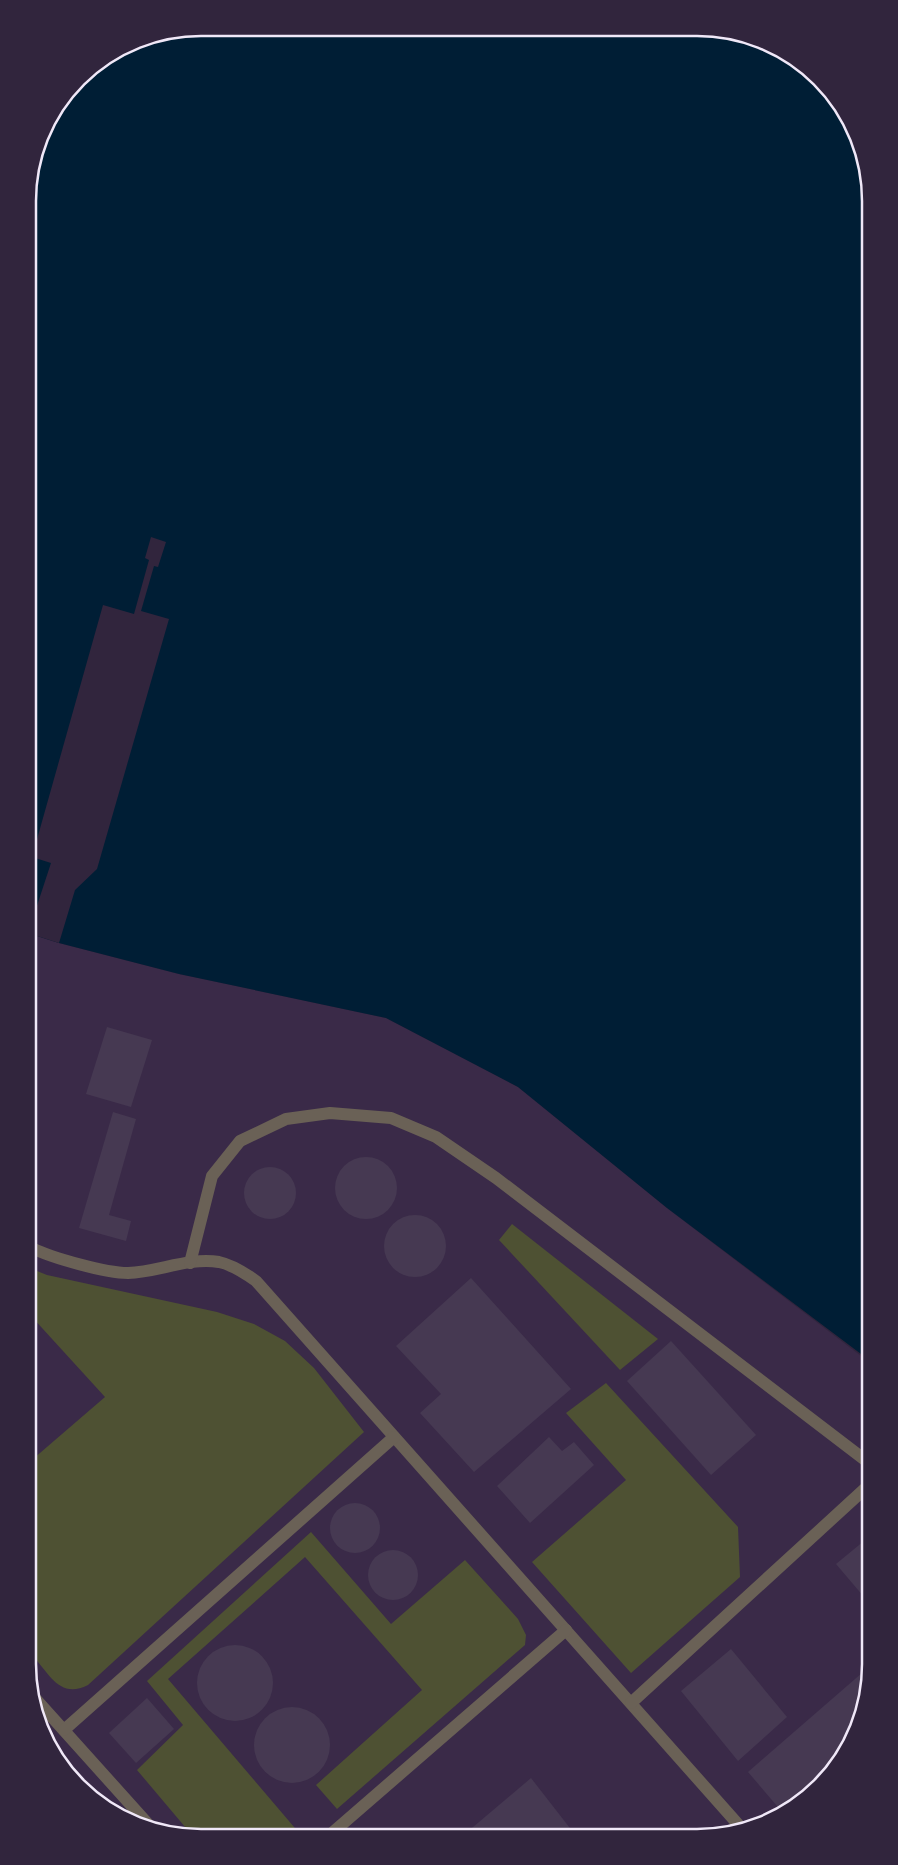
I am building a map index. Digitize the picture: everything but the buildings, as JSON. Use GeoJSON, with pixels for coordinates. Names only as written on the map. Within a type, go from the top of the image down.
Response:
{"type":"FeatureCollection","features":[{"type":"Feature","properties":{"kind":"lane"},"geometry":{"type":"LineString","coordinates":[[190,1263],[212,1176],[240,1141],[286,1119],[330,1113],[391,1118],[436,1137],[496,1178],[861,1457]]}},
{"type":"Feature","properties":{"kind":"lane"},"geometry":{"type":"LineString","coordinates":[[36,1249],[97,1268],[127,1273],[204,1261],[220,1262],[239,1269],[256,1281],[737,1824]]}},
{"type":"Feature","properties":{"kind":"lane"},"geometry":{"type":"LineString","coordinates":[[64,1730],[394,1437]]}},
{"type":"Feature","properties":{"kind":"lane"},"geometry":{"type":"LineString","coordinates":[[631,1703],[861,1492]]}},
{"type":"Feature","properties":{"kind":"lane"},"geometry":{"type":"LineString","coordinates":[[337,1829],[566,1630]]}},
{"type":"Feature","properties":{"kind":"lane"},"geometry":{"type":"LineString","coordinates":[[41,1704],[142,1817]]}},
{"type":"Feature","properties":{"kind":"shaded area"},"geometry":{"type":"Polygon","coordinates":[[[36,936],[179,974],[386,1018],[518,1087],[667,1208],[861,1356],[861,1674],[859,1696],[853,1717],[840,1746],[828,1764],[813,1780],[797,1795],[770,1812],[729,1826],[697,1829],[201,1829],[159,1823],[138,1816],[119,1807],[101,1795],[85,1780],[70,1764],[53,1737],[39,1696],[36,1664],[36,936]]]}},
{"type":"Feature","properties":{"kind":"green space"},"geometry":{"type":"Polygon","coordinates":[[[512,1224],[658,1339],[620,1370],[499,1240],[512,1224]]]}},
{"type":"Feature","properties":{"kind":"green space"},"geometry":{"type":"Polygon","coordinates":[[[36,1271],[47,1275],[217,1312],[254,1324],[285,1341],[314,1368],[364,1432],[88,1685],[78,1689],[70,1689],[56,1683],[36,1660],[36,1456],[105,1397],[36,1322],[36,1271]]]}},
{"type":"Feature","properties":{"kind":"green space"},"geometry":{"type":"Polygon","coordinates":[[[606,1383],[738,1527],[740,1577],[631,1673],[532,1562],[626,1480],[566,1413],[606,1383]]]}},
{"type":"Feature","properties":{"kind":"green space"},"geometry":{"type":"Polygon","coordinates":[[[311,1532],[391,1624],[465,1560],[518,1619],[526,1635],[525,1645],[337,1809],[316,1785],[422,1690],[305,1557],[168,1679],[296,1829],[186,1828],[137,1770],[183,1725],[147,1681],[311,1532]]]}},
{"type":"Feature","properties":{"kind":"water"},"geometry":{"type":"Polygon","coordinates":[[[697,36],[729,39],[750,45],[770,53],[806,77],[821,92],[845,128],[859,169],[862,201],[861,1354],[667,1208],[518,1087],[386,1018],[179,974],[36,936],[37,191],[39,169],[53,128],[77,92],[92,77],[119,58],[148,45],[169,39],[191,37],[697,36]]]}},
{"type":"Feature","properties":{"kind":"pier"},"geometry":{"type":"Polygon","coordinates":[[[151,537],[166,542],[158,567],[154,566],[141,611],[169,619],[97,869],[75,890],[59,943],[36,936],[37,907],[51,863],[37,858],[37,841],[103,605],[134,614],[149,560],[145,558],[151,537]]]}}]}
